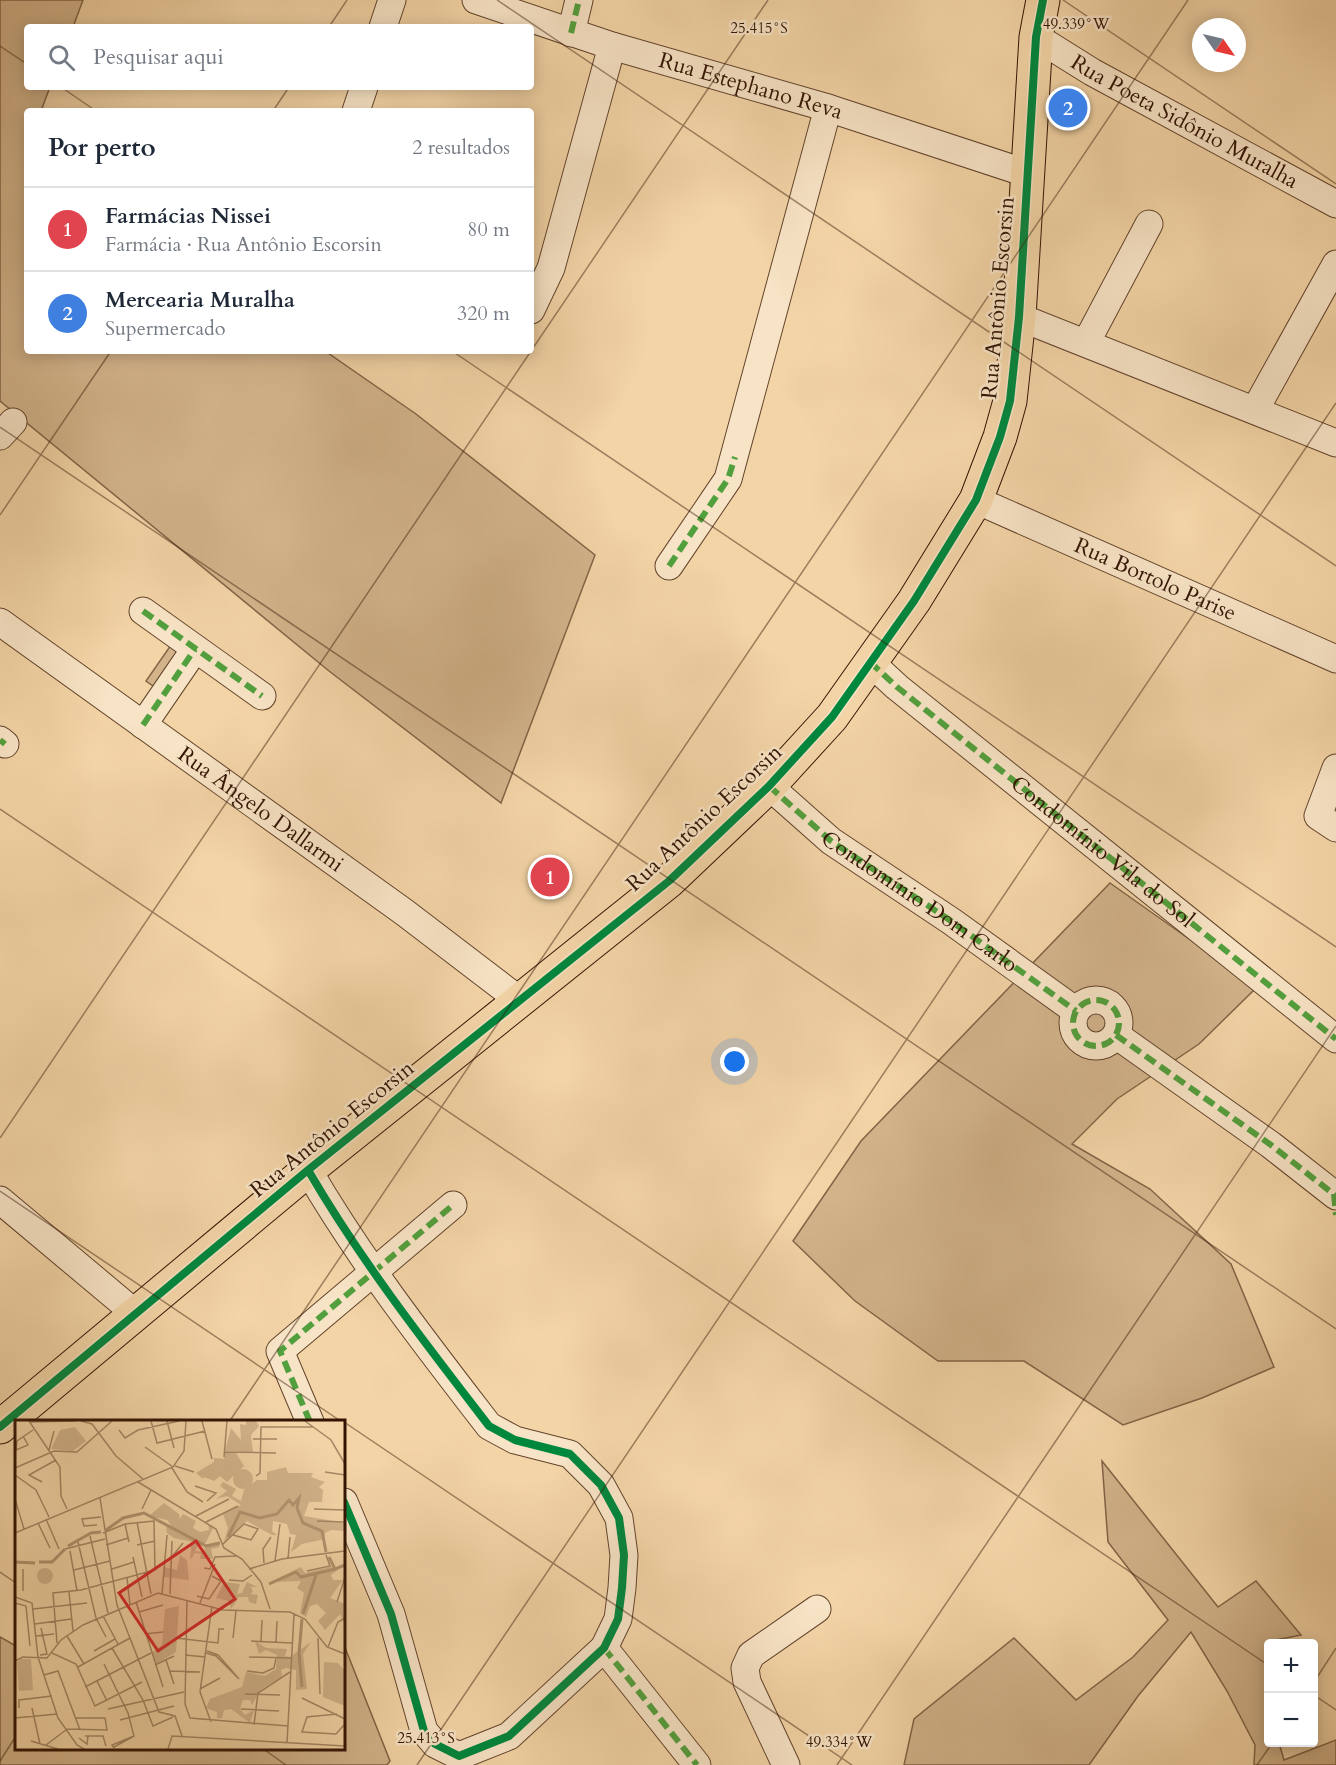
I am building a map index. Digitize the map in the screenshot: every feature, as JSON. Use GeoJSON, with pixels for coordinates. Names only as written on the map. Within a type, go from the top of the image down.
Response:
{"type":"FeatureCollection","features":[{"type":"Feature","properties":{"kind":"main road","name":"Rua Antônio Escorsin"},"geometry":{"type":"LineString","coordinates":[[0,1427],[308,1170],[669,880],[769,786],[832,717],[914,601],[976,500],[1000,437],[1010,401],[1019,317],[1036,37],[1043,0]]}},
{"type":"Feature","properties":{"kind":"street"},"geometry":{"type":"LineString","coordinates":[[384,24],[392,0]]}},
{"type":"Feature","properties":{"kind":"street","name":"Rua Estephano Reva"},"geometry":{"type":"LineString","coordinates":[[476,0],[612,46],[828,108],[1026,173]]}},
{"type":"Feature","properties":{"kind":"street"},"geometry":{"type":"LineString","coordinates":[[571,33],[579,0]]}},
{"type":"Feature","properties":{"kind":"street","name":"Rua Poeta Sidônio Muralha"},"geometry":{"type":"LineString","coordinates":[[1036,37],[1092,72],[1336,204]]}},
{"type":"Feature","properties":{"kind":"street"},"geometry":{"type":"LineString","coordinates":[[534,303],[550,268],[612,46]]}},
{"type":"Feature","properties":{"kind":"street"},"geometry":{"type":"LineString","coordinates":[[357,108],[363,90]]}},
{"type":"Feature","properties":{"kind":"street"},"geometry":{"type":"LineString","coordinates":[[669,566],[728,478],[828,108]]}},
{"type":"Feature","properties":{"kind":"street"},"geometry":{"type":"LineString","coordinates":[[1086,343],[1149,224]]}},
{"type":"Feature","properties":{"kind":"street"},"geometry":{"type":"LineString","coordinates":[[1256,410],[1336,264]]}},
{"type":"Feature","properties":{"kind":"street"},"geometry":{"type":"LineString","coordinates":[[1019,317],[1336,443]]}},
{"type":"Feature","properties":{"kind":"street","name":"Rua Bortolo Parise"},"geometry":{"type":"LineString","coordinates":[[976,500],[1336,659]]}},
{"type":"Feature","properties":{"kind":"street"},"geometry":{"type":"LineString","coordinates":[[143,611],[262,696]]}},
{"type":"Feature","properties":{"kind":"street","name":"Rua Ângelo Dallarmi"},"geometry":{"type":"LineString","coordinates":[[0,622],[404,912],[519,1000]]}},
{"type":"Feature","properties":{"kind":"street"},"geometry":{"type":"LineString","coordinates":[[142,725],[195,650]]}},
{"type":"Feature","properties":{"kind":"street","name":"Condomínio Vila do Sol"},"geometry":{"type":"LineString","coordinates":[[870,662],[897,687],[1336,1039]]}},
{"type":"Feature","properties":{"kind":"street"},"geometry":{"type":"LineString","coordinates":[[1327,822],[1336,768]]}},
{"type":"Feature","properties":{"kind":"street","name":"Condomínio Dom Carlo"},"geometry":{"type":"LineString","coordinates":[[769,786],[831,841],[951,921],[1076,1011],[1073,1025],[1078,1039],[1091,1046],[1105,1044],[1116,1035],[1271,1145],[1336,1202]]}},
{"type":"Feature","properties":{"kind":"street"},"geometry":{"type":"LineString","coordinates":[[308,1170],[342,1230],[489,1426],[515,1440],[570,1454],[601,1485],[619,1518],[624,1555],[618,1620],[604,1648],[509,1736],[459,1756],[435,1744],[424,1731],[391,1614],[345,1504]]}},
{"type":"Feature","properties":{"kind":"street"},"geometry":{"type":"LineString","coordinates":[[0,1200],[136,1314]]}},
{"type":"Feature","properties":{"kind":"street"},"geometry":{"type":"LineString","coordinates":[[309,1420],[280,1351],[453,1205]]}},
{"type":"Feature","properties":{"kind":"street"},"geometry":{"type":"LineString","coordinates":[[786,1765],[747,1682],[745,1668],[751,1655],[817,1609]]}},
{"type":"Feature","properties":{"kind":"street"},"geometry":{"type":"LineString","coordinates":[[604,1648],[697,1765]]}},
{"type":"Feature","properties":{"kind":"shaded area"},"geometry":{"type":"Polygon","coordinates":[[[0,0],[83,0],[74,24],[24,24],[24,90],[49,90],[42,108],[24,108],[24,354],[329,354],[416,414],[595,555],[501,803],[329,671],[0,401],[0,0]]]}},
{"type":"Feature","properties":{"kind":"shaded area"},"geometry":{"type":"Polygon","coordinates":[[[171,645],[191,658],[161,685],[153,686],[146,681],[171,645]]]}},
{"type":"Feature","properties":{"kind":"shaded area"},"geometry":{"type":"Polygon","coordinates":[[[1110,883],[1257,987],[1199,1044],[1117,1099],[1072,1144],[1150,1189],[1231,1264],[1274,1367],[1202,1398],[1123,1425],[1024,1361],[938,1361],[855,1301],[793,1241],[861,1141],[1110,883]]]}},
{"type":"Feature","properties":{"kind":"shaded area"},"geometry":{"type":"Polygon","coordinates":[[[1102,1461],[1218,1607],[1256,1581],[1301,1635],[1281,1639],[1264,1639],[1264,1747],[1280,1747],[1284,1760],[1336,1740],[1336,1765],[1254,1765],[1255,1745],[1227,1691],[1191,1632],[1138,1696],[1089,1765],[904,1765],[914,1719],[1014,1638],[1076,1700],[1133,1657],[1168,1620],[1108,1542],[1102,1461]]]}},
{"type":"Feature","properties":{"kind":"shaded area"},"geometry":{"type":"Polygon","coordinates":[[[0,1637],[15,1645],[15,1750],[345,1750],[345,1648],[390,1761],[387,1765],[0,1765],[0,1637]]]}},
{"type":"Feature","properties":{"kind":"marked path"},"geometry":{"type":"LineString","coordinates":[[571,33],[579,0]]}},
{"type":"Feature","properties":{"kind":"marked path"},"geometry":{"type":"LineString","coordinates":[[669,566],[728,479],[735,457]]}},
{"type":"Feature","properties":{"kind":"marked path"},"geometry":{"type":"LineString","coordinates":[[143,611],[262,696]]}},
{"type":"Feature","properties":{"kind":"marked path"},"geometry":{"type":"LineString","coordinates":[[143,725],[195,649]]}},
{"type":"Feature","properties":{"kind":"marked path"},"geometry":{"type":"LineString","coordinates":[[870,662],[897,687],[1336,1039]]}},
{"type":"Feature","properties":{"kind":"marked path"},"geometry":{"type":"LineString","coordinates":[[0,740],[5,744]]}},
{"type":"Feature","properties":{"kind":"marked path"},"geometry":{"type":"LineString","coordinates":[[769,786],[831,841],[951,921],[1076,1011]]}},
{"type":"Feature","properties":{"kind":"marked path"},"geometry":{"type":"LineString","coordinates":[[1096,1000],[1112,1007],[1119,1023],[1112,1039],[1096,1046],[1080,1039],[1073,1023],[1080,1007],[1096,1000]]}},
{"type":"Feature","properties":{"kind":"marked path"},"geometry":{"type":"LineString","coordinates":[[1116,1035],[1271,1145],[1336,1196]]}},
{"type":"Feature","properties":{"kind":"marked path"},"geometry":{"type":"LineString","coordinates":[[1334,1194],[1336,1215]]}},
{"type":"Feature","properties":{"kind":"marked path"},"geometry":{"type":"LineString","coordinates":[[309,1420],[280,1351],[453,1205]]}},
{"type":"Feature","properties":{"kind":"marked path"},"geometry":{"type":"LineString","coordinates":[[604,1648],[697,1765]]}},
{"type":"Feature","properties":{"kind":"cycle path"},"geometry":{"type":"LineString","coordinates":[[0,1427],[308,1170],[669,881],[769,786],[832,717],[914,601],[976,500],[1000,437],[1010,401],[1019,317],[1036,37],[1043,0]]}},
{"type":"Feature","properties":{"kind":"cycle path"},"geometry":{"type":"LineString","coordinates":[[308,1170],[372,1269],[489,1426],[515,1440],[570,1454],[601,1485],[619,1518],[624,1555],[618,1619],[604,1648],[509,1736],[459,1756],[435,1744],[424,1731],[391,1614],[345,1504]]}},
{"type":"Feature","properties":{"kind":"place","name":"Mercearia Muralha"},"geometry":{"type":"Point","coordinates":[1068,108]}},
{"type":"Feature","properties":{"kind":"place","name":"Farmácias Nissei"},"geometry":{"type":"Point","coordinates":[550,877]}}]}
